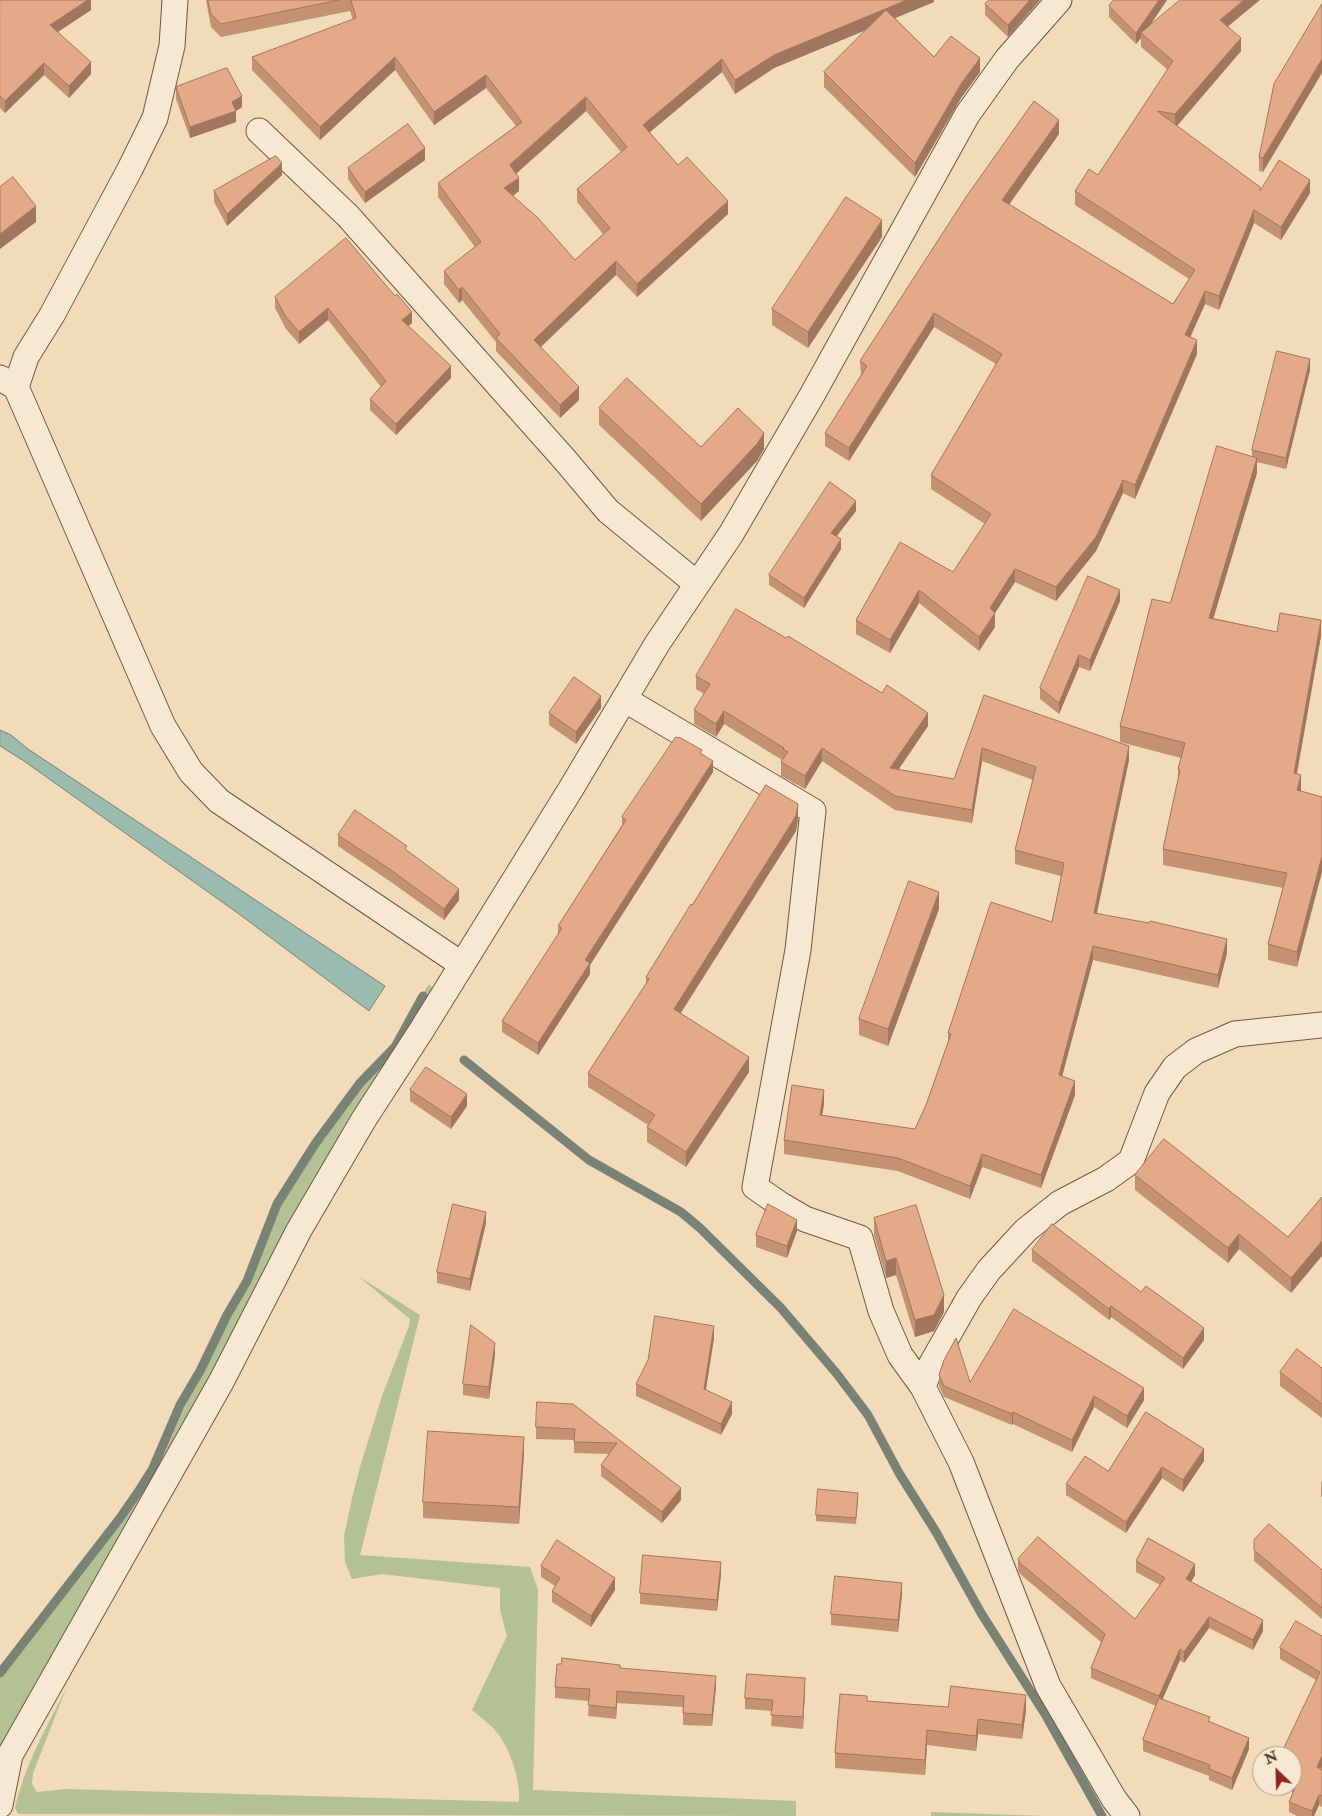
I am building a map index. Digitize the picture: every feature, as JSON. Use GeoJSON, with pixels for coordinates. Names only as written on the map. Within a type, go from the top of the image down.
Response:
{"type":"FeatureCollection","features":[{"type":"Feature","properties":{"kind":"street"},"geometry":{"type":"LineString","coordinates":[[175,0],[172,46],[155,118],[130,169],[56,306],[26,357],[8,382],[163,726],[191,772],[219,801],[461,964]]}},
{"type":"Feature","properties":{"kind":"street"},"geometry":{"type":"LineString","coordinates":[[0,1805],[10,1755],[221,1382],[299,1230],[364,1119],[421,1031],[572,787],[657,644],[731,534],[811,397],[967,115],[1007,59],[1059,0]]}},
{"type":"Feature","properties":{"kind":"street"},"geometry":{"type":"LineString","coordinates":[[259,131],[348,216],[608,511],[697,584]]}},
{"type":"Feature","properties":{"kind":"street"},"geometry":{"type":"LineString","coordinates":[[624,699],[812,811],[798,950],[755,1187],[780,1205],[805,1219],[860,1238],[881,1311],[900,1355],[922,1388],[961,1462],[1048,1686],[1114,1799],[1126,1816]]}},
{"type":"Feature","properties":{"kind":"street"},"geometry":{"type":"LineString","coordinates":[[922,1388],[931,1365],[969,1298],[990,1270],[1026,1230],[1060,1203],[1106,1179],[1131,1161],[1157,1093],[1175,1066],[1196,1051],[1235,1034],[1322,1024]]}},
{"type":"Feature","properties":{"kind":"green space"},"geometry":{"type":"Polygon","coordinates":[[[429,984],[433,988],[0,1765],[0,1677],[122,1520],[154,1471],[182,1406],[202,1372],[229,1316],[249,1281],[279,1205],[317,1146],[362,1084],[397,1049],[425,997],[424,992],[429,984]]]}},
{"type":"Feature","properties":{"kind":"green space"},"geometry":{"type":"Polygon","coordinates":[[[358,1276],[420,1315],[360,1555],[530,1567],[538,1590],[533,1790],[796,1801],[796,1816],[18,1814],[15,1808],[24,1777],[66,1689],[33,1773],[32,1784],[37,1792],[66,1789],[519,1802],[516,1773],[504,1743],[493,1728],[472,1710],[507,1636],[500,1610],[500,1588],[382,1574],[352,1579],[345,1562],[344,1536],[360,1467],[382,1396],[410,1319],[358,1276]]]}},
{"type":"Feature","properties":{"kind":"green space"},"geometry":{"type":"Polygon","coordinates":[[[931,1812],[1044,1816],[931,1816],[931,1812]]]}},
{"type":"Feature","properties":{"kind":"shaded area"},"geometry":{"type":"Polygon","coordinates":[[[0,730],[11,735],[28,749],[385,986],[369,1011],[239,914],[24,761],[0,746],[0,730]]]}},
{"type":"Feature","properties":{"kind":"building"},"geometry":{"type":"Polygon","coordinates":[[[0,0],[88,0],[50,25],[91,62],[69,86],[44,63],[5,101],[0,96],[0,0]]]}},
{"type":"Feature","properties":{"kind":"building"},"geometry":{"type":"Polygon","coordinates":[[[208,0],[339,0],[221,24],[211,14],[208,0]]]}},
{"type":"Feature","properties":{"kind":"building"},"geometry":{"type":"Polygon","coordinates":[[[351,0],[907,0],[774,55],[735,80],[722,59],[643,125],[678,165],[687,157],[728,201],[637,284],[616,261],[534,340],[579,387],[560,405],[496,338],[500,334],[462,287],[459,290],[444,271],[481,242],[438,183],[522,122],[486,75],[434,112],[395,57],[320,127],[252,57],[356,18],[351,0]],[[586,97],[510,165],[519,178],[504,188],[538,218],[575,260],[610,228],[577,189],[627,147],[586,97]]]}},
{"type":"Feature","properties":{"kind":"building"},"geometry":{"type":"Polygon","coordinates":[[[989,0],[1030,0],[1008,25],[985,4],[989,0]]]}},
{"type":"Feature","properties":{"kind":"building"},"geometry":{"type":"Polygon","coordinates":[[[1114,0],[1159,0],[1136,33],[1109,6],[1114,0]]]}},
{"type":"Feature","properties":{"kind":"building"},"geometry":{"type":"Polygon","coordinates":[[[1180,0],[1244,0],[1220,20],[1241,38],[1175,114],[1157,111],[1260,187],[1260,191],[1279,160],[1310,180],[1281,227],[1254,210],[1219,296],[1205,291],[1185,335],[1197,340],[1135,485],[1123,480],[1096,537],[1056,587],[1015,569],[990,608],[995,613],[979,637],[919,590],[890,640],[856,620],[900,542],[953,572],[991,514],[931,475],[1002,354],[934,313],[849,448],[825,433],[867,366],[860,361],[966,197],[1034,101],[1059,120],[1002,200],[1173,304],[1195,270],[1075,191],[1089,169],[1098,175],[1173,61],[1141,33],[1180,0]]]}},
{"type":"Feature","properties":{"kind":"building"},"geometry":{"type":"Polygon","coordinates":[[[1322,4],[1322,59],[1263,158],[1259,157],[1274,84],[1322,4]]]}},
{"type":"Feature","properties":{"kind":"building"},"geometry":{"type":"Polygon","coordinates":[[[886,10],[934,57],[951,36],[980,58],[961,84],[915,163],[824,72],[886,10]]]}},
{"type":"Feature","properties":{"kind":"building"},"geometry":{"type":"Polygon","coordinates":[[[227,68],[242,96],[232,102],[236,111],[190,127],[176,87],[227,68]]]}},
{"type":"Feature","properties":{"kind":"building"},"geometry":{"type":"Polygon","coordinates":[[[408,124],[425,148],[365,192],[348,168],[408,124]]]}},
{"type":"Feature","properties":{"kind":"building"},"geometry":{"type":"Polygon","coordinates":[[[276,156],[282,163],[227,214],[214,191],[276,156]]]}},
{"type":"Feature","properties":{"kind":"building"},"geometry":{"type":"Polygon","coordinates":[[[13,177],[36,206],[0,234],[0,187],[13,177]]]}},
{"type":"Feature","properties":{"kind":"building"},"geometry":{"type":"Polygon","coordinates":[[[846,197],[882,220],[808,332],[772,309],[846,197]]]}},
{"type":"Feature","properties":{"kind":"building"},"geometry":{"type":"Polygon","coordinates":[[[346,238],[395,296],[397,294],[412,312],[402,320],[451,366],[396,424],[370,399],[386,381],[328,308],[299,332],[286,317],[275,297],[346,238]]]}},
{"type":"Feature","properties":{"kind":"building"},"geometry":{"type":"Polygon","coordinates":[[[1277,351],[1310,359],[1286,458],[1252,450],[1277,351]]]}},
{"type":"Feature","properties":{"kind":"building"},"geometry":{"type":"Polygon","coordinates":[[[627,378],[701,447],[738,408],[764,433],[757,444],[701,504],[599,408],[627,378]]]}},
{"type":"Feature","properties":{"kind":"building"},"geometry":{"type":"Polygon","coordinates":[[[1217,446],[1257,458],[1209,618],[1277,632],[1280,613],[1321,620],[1294,773],[1301,775],[1297,790],[1322,797],[1322,856],[1297,952],[1268,944],[1287,873],[1163,849],[1180,770],[1178,769],[1185,743],[1120,726],[1152,599],[1170,603],[1217,446]]]}},
{"type":"Feature","properties":{"kind":"building"},"geometry":{"type":"Polygon","coordinates":[[[830,482],[856,501],[831,533],[841,539],[804,598],[769,575],[830,482]]]}},
{"type":"Feature","properties":{"kind":"building"},"geometry":{"type":"Polygon","coordinates":[[[1088,576],[1120,590],[1090,660],[1079,655],[1059,703],[1040,688],[1088,576]]]}},
{"type":"Feature","properties":{"kind":"building"},"geometry":{"type":"Polygon","coordinates":[[[736,609],[786,638],[788,636],[882,693],[887,685],[928,713],[890,768],[954,779],[984,695],[1129,746],[1094,913],[1149,923],[1150,921],[1227,939],[1218,975],[1093,946],[1059,1075],[1075,1081],[1041,1175],[982,1154],[970,1186],[898,1158],[784,1140],[792,1085],[824,1090],[820,1115],[915,1129],[926,1105],[951,1034],[948,1033],[991,902],[1052,922],[1064,863],[1015,850],[1036,767],[982,748],[972,810],[895,796],[822,748],[805,776],[781,762],[788,752],[784,748],[724,711],[716,724],[694,710],[710,684],[696,676],[736,609]]]}},
{"type":"Feature","properties":{"kind":"building"},"geometry":{"type":"Polygon","coordinates":[[[574,677],[601,696],[576,732],[549,713],[574,677]]]}},
{"type":"Feature","properties":{"kind":"building"},"geometry":{"type":"Polygon","coordinates":[[[676,737],[702,750],[700,753],[713,761],[585,960],[590,963],[538,1043],[502,1021],[562,928],[558,926],[626,820],[622,817],[676,737]]]}},
{"type":"Feature","properties":{"kind":"building"},"geometry":{"type":"Polygon","coordinates":[[[766,785],[798,804],[796,816],[674,1009],[749,1057],[686,1152],[647,1127],[655,1115],[588,1073],[649,979],[646,977],[766,785]]]}},
{"type":"Feature","properties":{"kind":"building"},"geometry":{"type":"Polygon","coordinates":[[[355,810],[407,846],[405,849],[459,889],[444,909],[391,870],[338,835],[355,810]]]}},
{"type":"Feature","properties":{"kind":"building"},"geometry":{"type":"Polygon","coordinates":[[[909,881],[939,892],[888,1029],[859,1019],[909,881]]]}},
{"type":"Feature","properties":{"kind":"building"},"geometry":{"type":"Polygon","coordinates":[[[426,1067],[467,1094],[451,1117],[410,1090],[426,1067]]]}},
{"type":"Feature","properties":{"kind":"building"},"geometry":{"type":"Polygon","coordinates":[[[1164,1139],[1288,1237],[1322,1197],[1322,1241],[1291,1278],[1239,1234],[1228,1248],[1135,1175],[1164,1139]]]}},
{"type":"Feature","properties":{"kind":"building"},"geometry":{"type":"Polygon","coordinates":[[[453,1204],[486,1212],[470,1279],[437,1272],[453,1204]]]}},
{"type":"Feature","properties":{"kind":"building"},"geometry":{"type":"Polygon","coordinates":[[[768,1204],[797,1220],[787,1246],[756,1235],[768,1204]]]}},
{"type":"Feature","properties":{"kind":"building"},"geometry":{"type":"Polygon","coordinates":[[[916,1205],[944,1295],[934,1315],[915,1320],[896,1258],[886,1261],[874,1218],[916,1205]]]}},
{"type":"Feature","properties":{"kind":"building"},"geometry":{"type":"Polygon","coordinates":[[[1052,1224],[1141,1292],[1146,1286],[1204,1328],[1183,1358],[1111,1306],[1109,1309],[1032,1250],[1052,1224]]]}},
{"type":"Feature","properties":{"kind":"building"},"geometry":{"type":"Polygon","coordinates":[[[1014,1309],[1144,1388],[1127,1416],[1094,1396],[1072,1440],[1013,1412],[1012,1414],[944,1386],[939,1375],[944,1360],[956,1338],[970,1382],[1014,1309]]]}},
{"type":"Feature","properties":{"kind":"building"},"geometry":{"type":"Polygon","coordinates":[[[655,1316],[714,1326],[704,1389],[732,1402],[721,1424],[636,1384],[648,1360],[655,1316]]]}},
{"type":"Feature","properties":{"kind":"building"},"geometry":{"type":"Polygon","coordinates":[[[471,1325],[495,1343],[489,1387],[463,1384],[471,1325]]]}},
{"type":"Feature","properties":{"kind":"building"},"geometry":{"type":"Polygon","coordinates":[[[1297,1349],[1322,1368],[1322,1404],[1280,1372],[1297,1349]]]}},
{"type":"Feature","properties":{"kind":"building"},"geometry":{"type":"Polygon","coordinates":[[[537,1402],[573,1404],[681,1488],[662,1512],[601,1465],[617,1443],[574,1442],[575,1429],[536,1427],[537,1402]]]}},
{"type":"Feature","properties":{"kind":"building"},"geometry":{"type":"Polygon","coordinates":[[[1146,1412],[1204,1449],[1183,1480],[1162,1467],[1126,1522],[1066,1484],[1085,1456],[1108,1471],[1146,1412]]]}},
{"type":"Feature","properties":{"kind":"building"},"geometry":{"type":"Polygon","coordinates":[[[428,1431],[524,1437],[519,1507],[423,1502],[428,1431]]]}},
{"type":"Feature","properties":{"kind":"building"},"geometry":{"type":"Polygon","coordinates":[[[818,1489],[858,1493],[856,1518],[816,1515],[818,1489]]]}},
{"type":"Feature","properties":{"kind":"building"},"geometry":{"type":"Polygon","coordinates":[[[1269,1524],[1322,1570],[1322,1608],[1254,1550],[1254,1540],[1269,1524]]]}},
{"type":"Feature","properties":{"kind":"building"},"geometry":{"type":"Polygon","coordinates":[[[1038,1537],[1135,1619],[1165,1578],[1136,1561],[1148,1538],[1195,1564],[1186,1579],[1263,1620],[1253,1640],[1209,1617],[1184,1652],[1180,1649],[1159,1696],[1091,1668],[1105,1634],[1020,1563],[1018,1559],[1038,1537]]]}},
{"type":"Feature","properties":{"kind":"building"},"geometry":{"type":"Polygon","coordinates":[[[557,1540],[615,1578],[591,1616],[552,1591],[560,1578],[541,1566],[557,1540]]]}},
{"type":"Feature","properties":{"kind":"building"},"geometry":{"type":"Polygon","coordinates":[[[643,1555],[721,1562],[717,1600],[640,1593],[643,1555]]]}},
{"type":"Feature","properties":{"kind":"building"},"geometry":{"type":"Polygon","coordinates":[[[835,1576],[902,1583],[898,1620],[831,1614],[835,1576]]]}},
{"type":"Feature","properties":{"kind":"building"},"geometry":{"type":"Polygon","coordinates":[[[1296,1621],[1322,1636],[1322,1756],[1317,1767],[1322,1770],[1322,1796],[1319,1795],[1312,1811],[1289,1802],[1292,1796],[1302,1796],[1302,1746],[1285,1746],[1320,1672],[1280,1648],[1296,1621]]]}},
{"type":"Feature","properties":{"kind":"building"},"geometry":{"type":"Polygon","coordinates":[[[562,1658],[620,1665],[620,1668],[716,1676],[712,1715],[683,1713],[684,1696],[617,1691],[616,1708],[588,1705],[590,1689],[555,1687],[557,1664],[561,1664],[562,1658]]]}},
{"type":"Feature","properties":{"kind":"building"},"geometry":{"type":"Polygon","coordinates":[[[747,1674],[805,1678],[803,1717],[771,1715],[773,1700],[745,1698],[747,1674]]]}},
{"type":"Feature","properties":{"kind":"building"},"geometry":{"type":"Polygon","coordinates":[[[951,1686],[1026,1695],[1022,1725],[978,1719],[976,1736],[927,1730],[925,1760],[835,1753],[840,1694],[867,1696],[867,1701],[948,1707],[951,1686]]]}},
{"type":"Feature","properties":{"kind":"building"},"geometry":{"type":"Polygon","coordinates":[[[1159,1698],[1210,1717],[1208,1721],[1249,1738],[1232,1778],[1209,1769],[1210,1765],[1143,1740],[1159,1698]]]}},
{"type":"Feature","properties":{"kind":"waterway"},"geometry":{"type":"LineString","coordinates":[[0,1673],[120,1518],[152,1470],[180,1405],[247,1281],[277,1204],[315,1144],[360,1083],[395,1047],[423,996]]}},
{"type":"Feature","properties":{"kind":"waterway"},"geometry":{"type":"LineString","coordinates":[[464,1060],[589,1160],[681,1212],[700,1228],[781,1308],[837,1374],[868,1415],[899,1473],[936,1532],[981,1613],[1045,1714],[1102,1816]]}}]}
